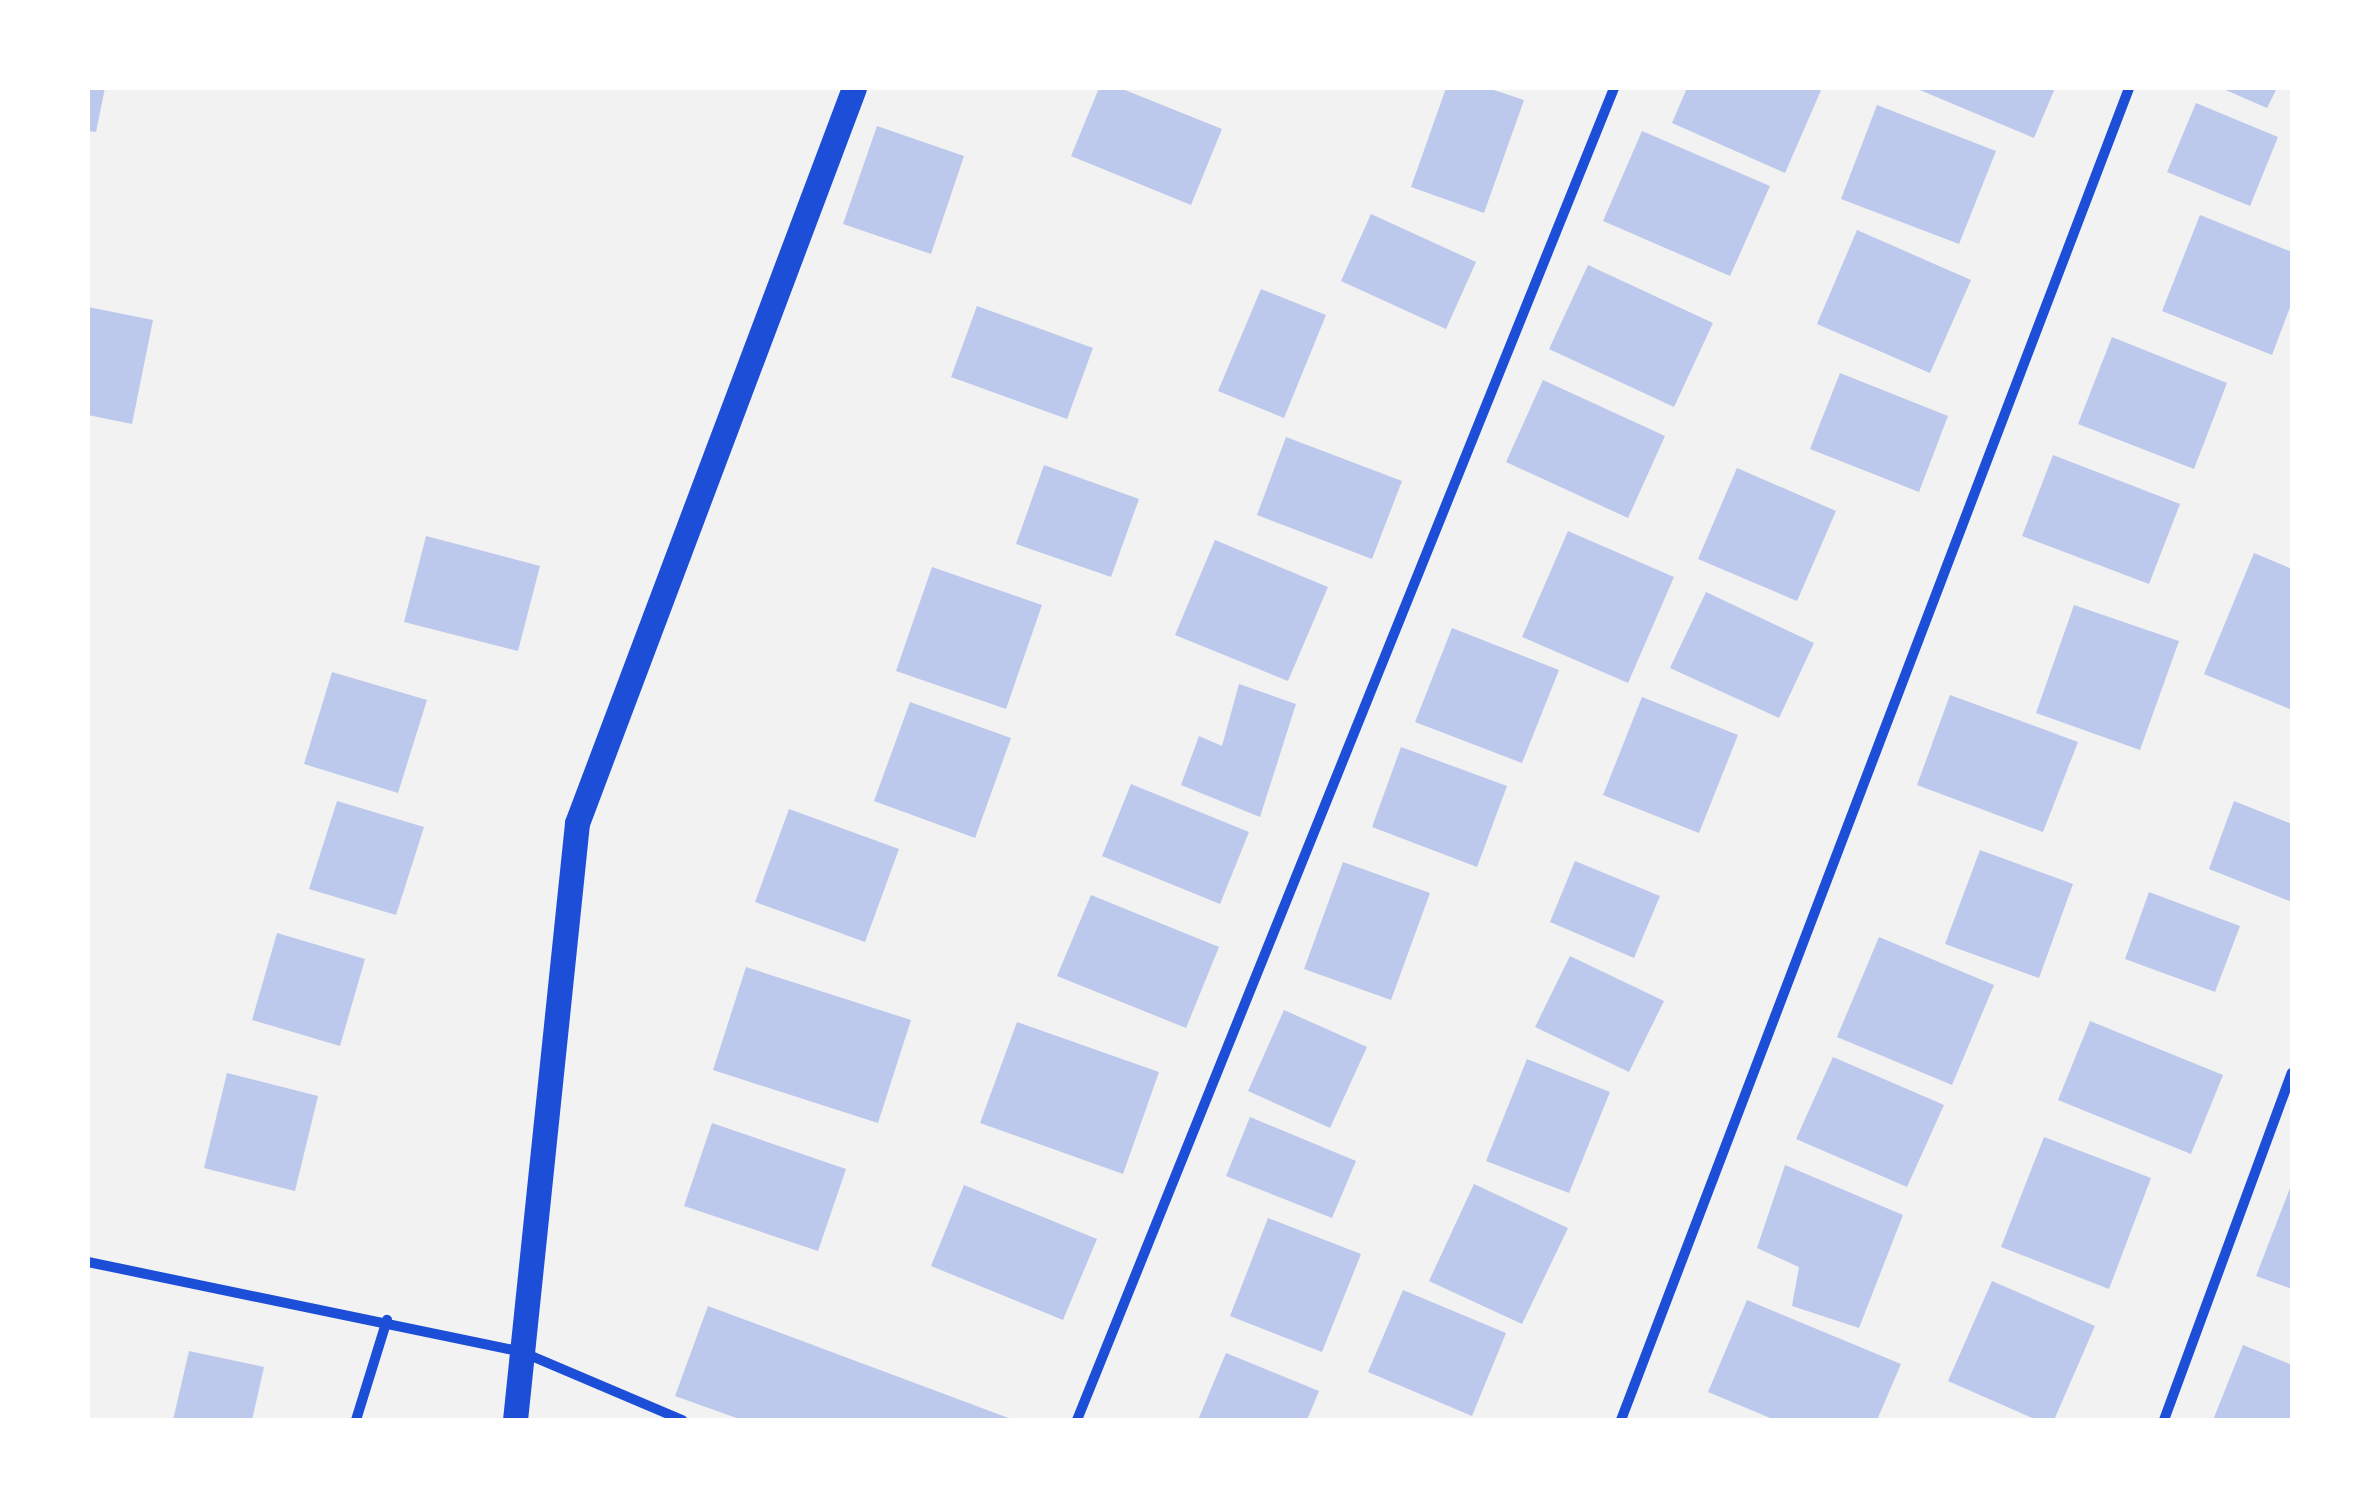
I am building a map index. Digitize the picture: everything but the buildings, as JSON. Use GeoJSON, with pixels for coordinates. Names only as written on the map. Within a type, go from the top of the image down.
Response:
{"type":"FeatureCollection","features":[{"type":"Feature","properties":{"kind":"main road"},"geometry":{"type":"LineString","coordinates":[[515,1420],[577,823],[854,88]]}},
{"type":"Feature","properties":{"kind":"street"},"geometry":{"type":"LineString","coordinates":[[1077,1420],[1614,88]]}},
{"type":"Feature","properties":{"kind":"street"},"geometry":{"type":"LineString","coordinates":[[1621,1420],[2129,88]]}},
{"type":"Feature","properties":{"kind":"street"},"geometry":{"type":"LineString","coordinates":[[2164,1420],[2292,1072]]}},
{"type":"Feature","properties":{"kind":"street"},"geometry":{"type":"LineString","coordinates":[[88,1262],[388,1320],[522,1352],[682,1420]]}},
{"type":"Feature","properties":{"kind":"street"},"geometry":{"type":"LineString","coordinates":[[356,1420],[388,1320]]}}]}
